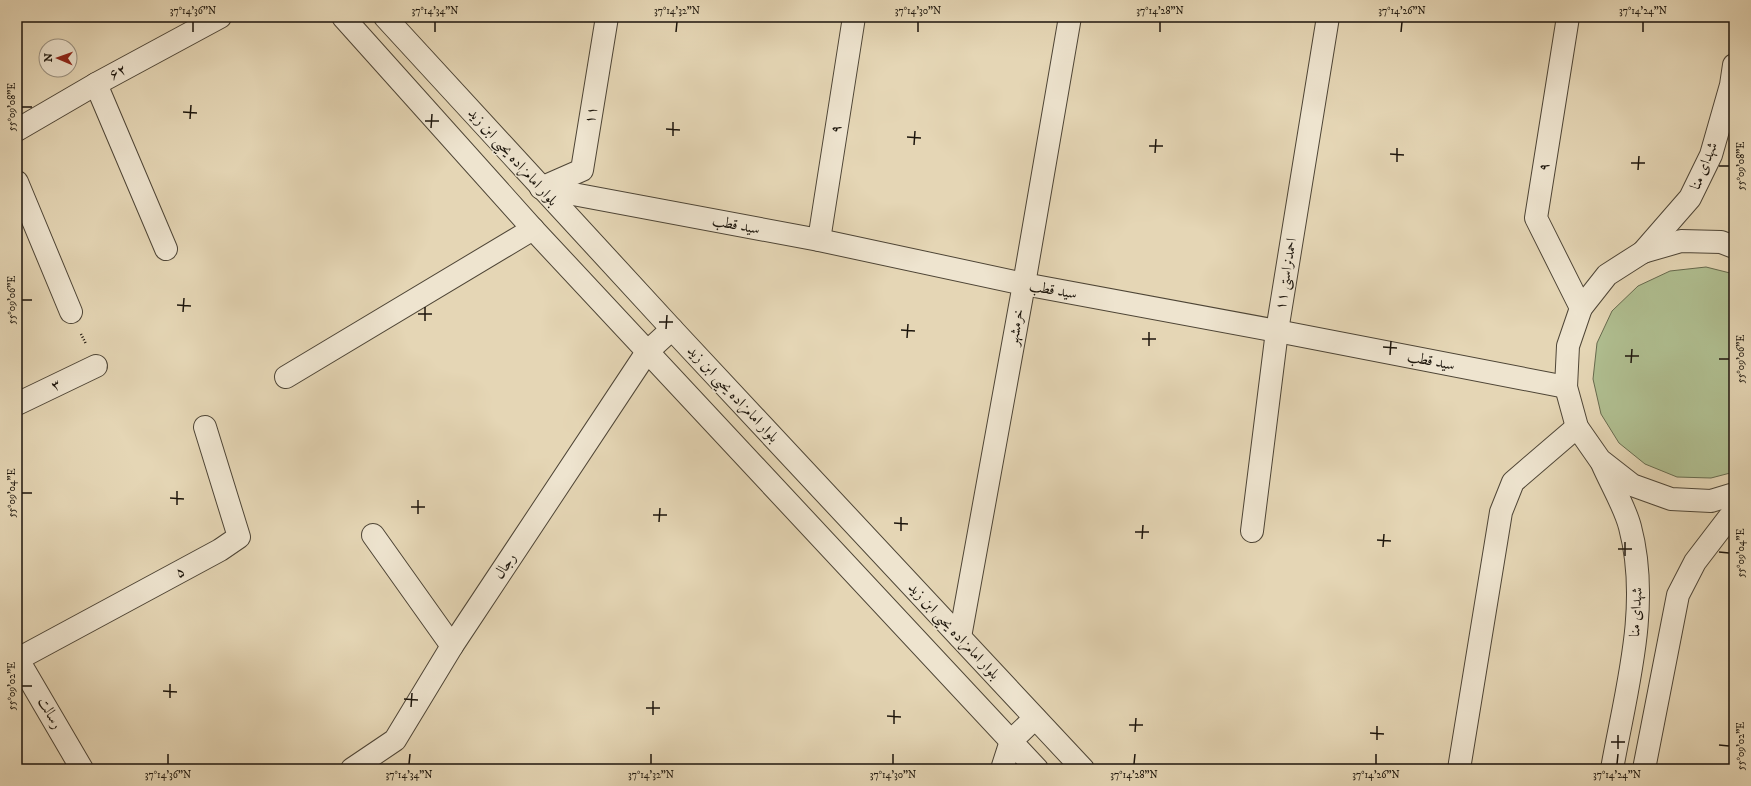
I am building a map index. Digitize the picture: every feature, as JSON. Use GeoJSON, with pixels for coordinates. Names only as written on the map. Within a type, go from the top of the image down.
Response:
{"type":"FeatureCollection","features":[{"type":"Feature","properties":{"kind":"street","name":"۶۲"},"geometry":{"type":"LineString","coordinates":[[17,130],[96,84],[220,17]]}},
{"type":"Feature","properties":{"kind":"street"},"geometry":{"type":"LineString","coordinates":[[343,17],[534,229],[1036,769]]}},
{"type":"Feature","properties":{"kind":"street","name":"بلوار امامزاده یحیی ابن زید"},"geometry":{"type":"LineString","coordinates":[[385,17],[541,188],[1083,769]]}},
{"type":"Feature","properties":{"kind":"street","name":"۱۱"},"geometry":{"type":"LineString","coordinates":[[541,188],[582,170],[607,17]]}},
{"type":"Feature","properties":{"kind":"street","name":"۹"},"geometry":{"type":"LineString","coordinates":[[819,240],[854,17]]}},
{"type":"Feature","properties":{"kind":"street","name":"خرمشهر"},"geometry":{"type":"LineString","coordinates":[[960,637],[1024,284],[1070,17]]}},
{"type":"Feature","properties":{"kind":"street","name":"۱۱ احمدنراستی"},"geometry":{"type":"LineString","coordinates":[[1252,531],[1277,331],[1328,17]]}},
{"type":"Feature","properties":{"kind":"street","name":"۹"},"geometry":{"type":"LineString","coordinates":[[1568,17],[1536,218],[1581,308]]}},
{"type":"Feature","properties":{"kind":"street","name":"شهدای منا"},"geometry":{"type":"LineString","coordinates":[[1643,252],[1690,198],[1710,155],[1731,85],[1734,65]]}},
{"type":"Feature","properties":{"kind":"street"},"geometry":{"type":"LineString","coordinates":[[96,84],[166,249]]}},
{"type":"Feature","properties":{"kind":"street"},"geometry":{"type":"LineString","coordinates":[[17,182],[71,312]]}},
{"type":"Feature","properties":{"kind":"street","name":"سید قطب"},"geometry":{"type":"LineString","coordinates":[[541,188],[819,240],[1024,284],[1566,387]]}},
{"type":"Feature","properties":{"kind":"street"},"geometry":{"type":"LineString","coordinates":[[286,377],[534,229]]}},
{"type":"Feature","properties":{"kind":"street"},"geometry":{"type":"LineString","coordinates":[[1734,247],[1721,242],[1680,241],[1643,252],[1607,275],[1581,308],[1568,346],[1566,387],[1578,427],[1600,460],[1632,485],[1671,499],[1711,501],[1734,494]]}},
{"type":"Feature","properties":{"kind":"street","name":"رجال"},"geometry":{"type":"LineString","coordinates":[[352,769],[395,740],[452,646],[648,352],[672,329]]}},
{"type":"Feature","properties":{"kind":"street","name":"۳"},"geometry":{"type":"LineString","coordinates":[[17,404],[96,366]]}},
{"type":"Feature","properties":{"kind":"street","name":"۵"},"geometry":{"type":"LineString","coordinates":[[17,658],[220,550],[239,537],[205,427]]}},
{"type":"Feature","properties":{"kind":"street"},"geometry":{"type":"LineString","coordinates":[[1458,769],[1501,512],[1513,482],[1578,427]]}},
{"type":"Feature","properties":{"kind":"street","name":"شهدای منا"},"geometry":{"type":"LineString","coordinates":[[1600,460],[1630,526],[1639,587],[1635,645],[1612,769]]}},
{"type":"Feature","properties":{"kind":"street"},"geometry":{"type":"LineString","coordinates":[[1644,769],[1678,595],[1695,562],[1734,511]]}},
{"type":"Feature","properties":{"kind":"street"},"geometry":{"type":"LineString","coordinates":[[373,535],[452,646]]}},
{"type":"Feature","properties":{"kind":"street","name":"رسالت"},"geometry":{"type":"LineString","coordinates":[[17,658],[82,769]]}},
{"type":"Feature","properties":{"kind":"street"},"geometry":{"type":"LineString","coordinates":[[1002,769],[1011,741],[1035,718]]}},
{"type":"Feature","properties":{"kind":"path"},"geometry":{"type":"LineString","coordinates":[[71,312],[96,366]]}},
{"type":"Feature","properties":{"kind":"green space"},"geometry":{"type":"Polygon","coordinates":[[[1706,267],[1734,274],[1734,472],[1711,478],[1677,477],[1645,464],[1619,443],[1601,414],[1593,379],[1597,343],[1612,311],[1638,286],[1670,271],[1706,267]]]}}]}
